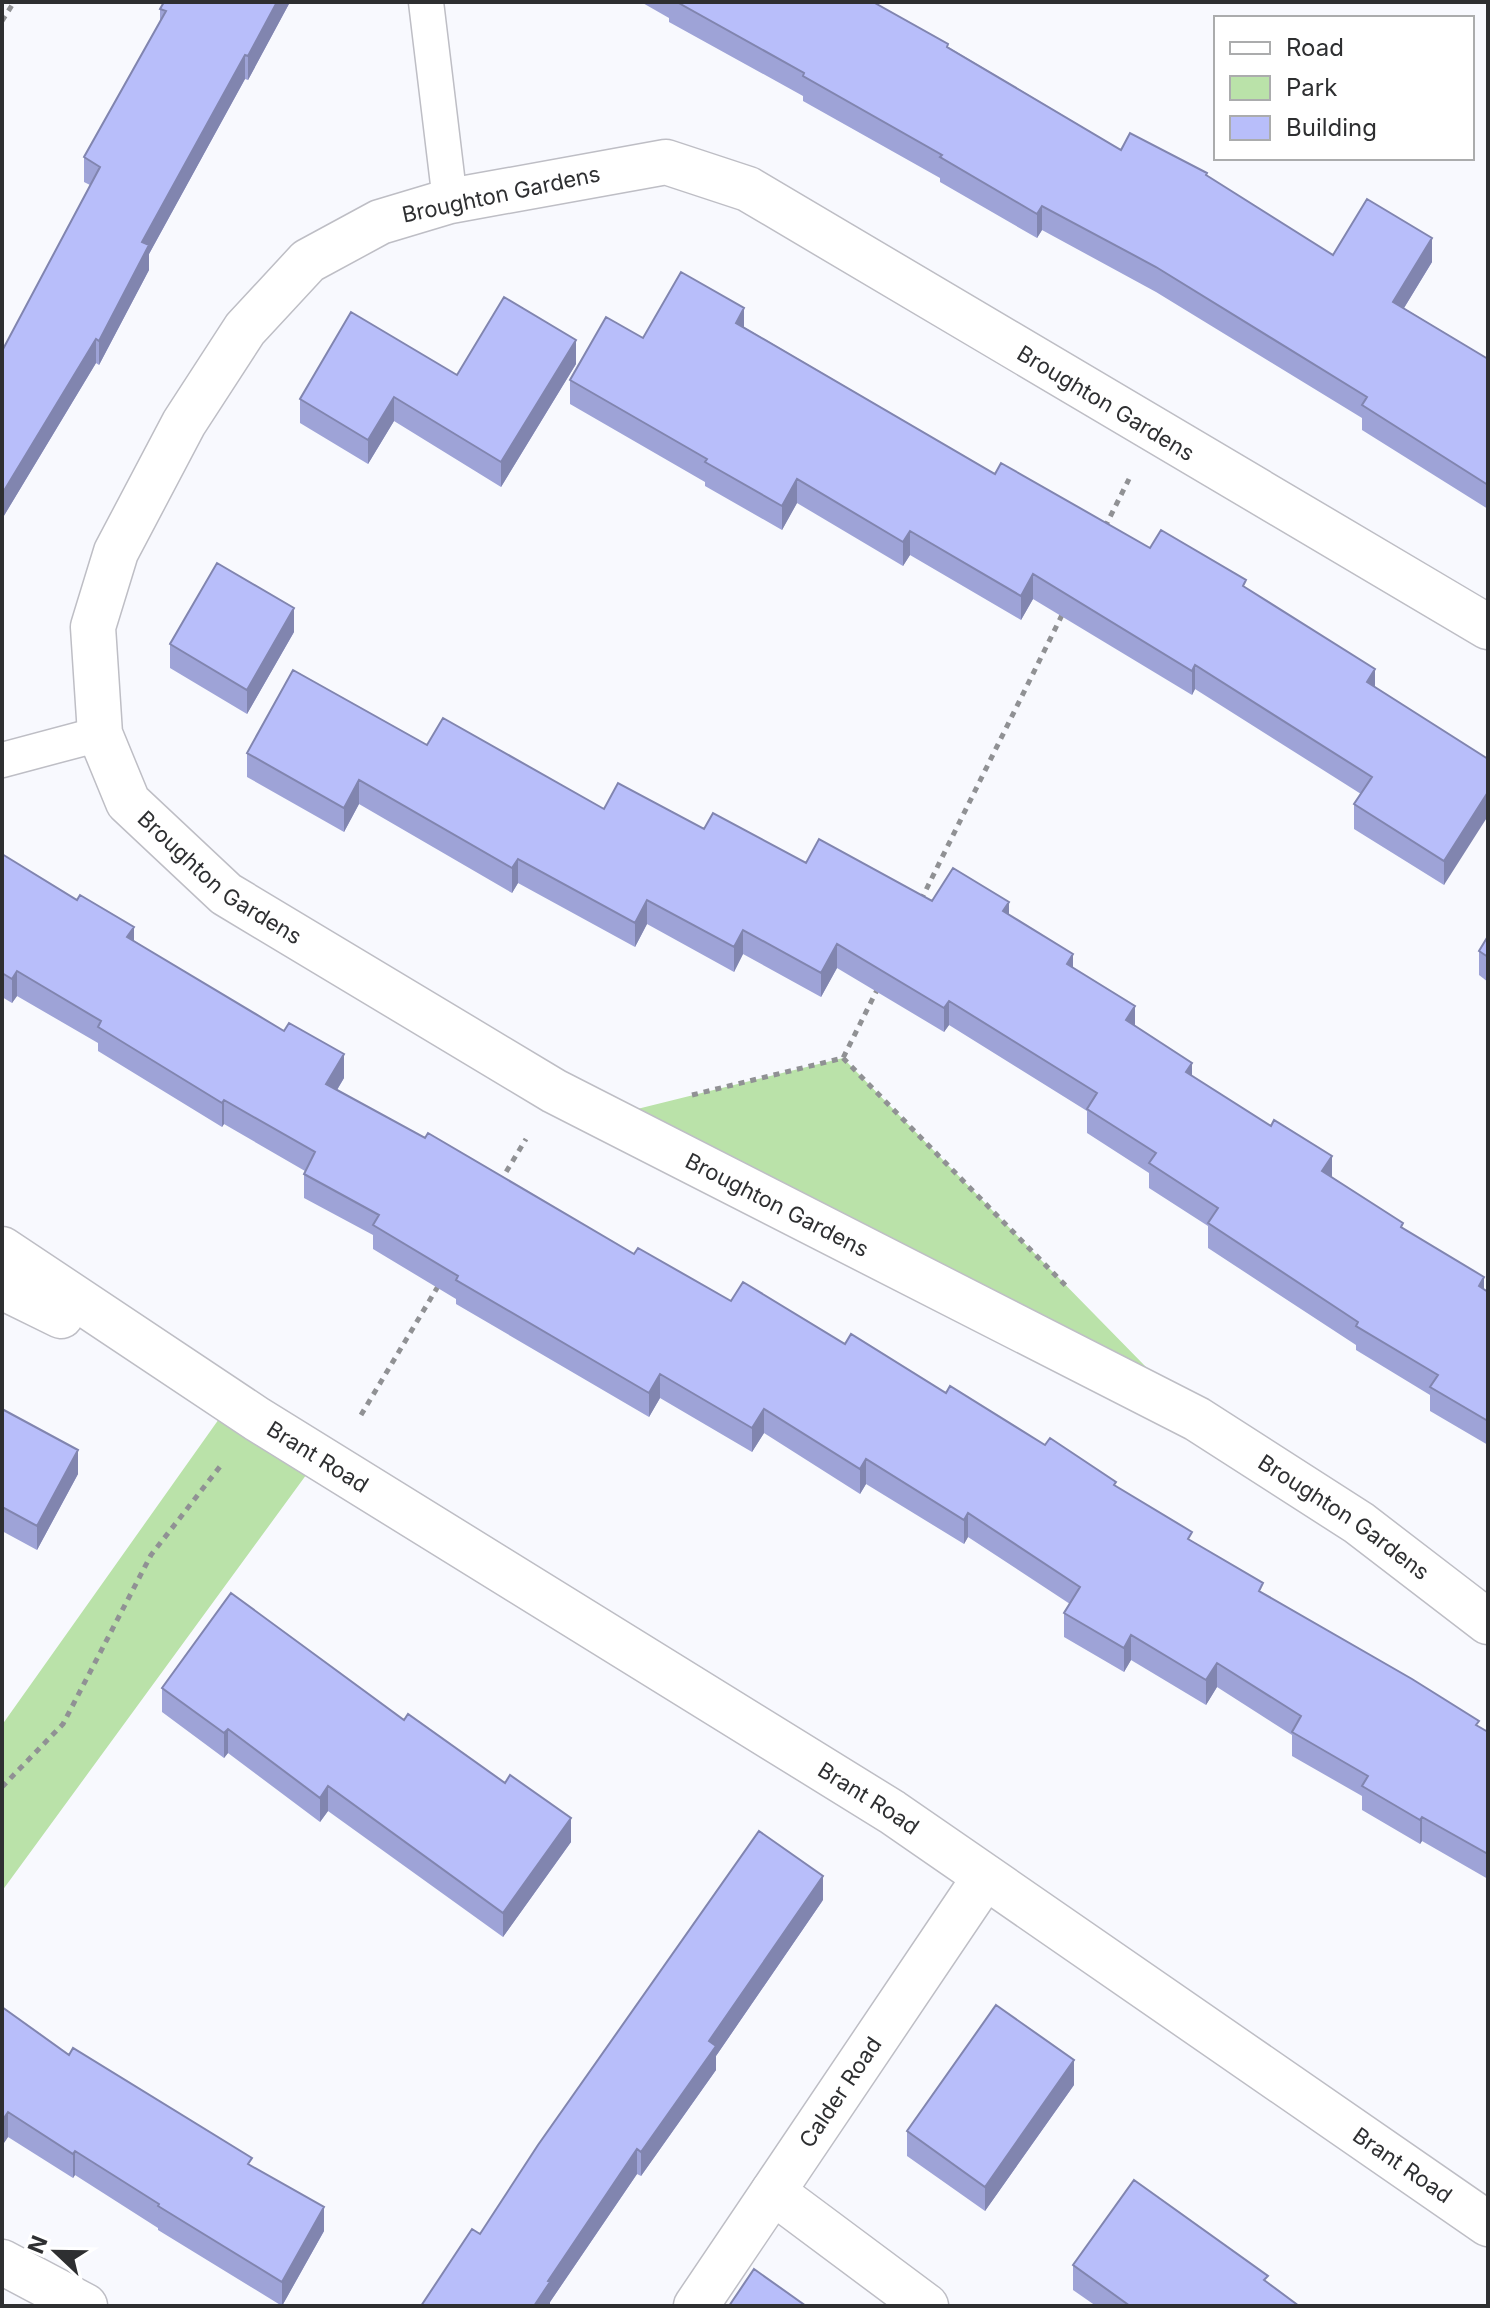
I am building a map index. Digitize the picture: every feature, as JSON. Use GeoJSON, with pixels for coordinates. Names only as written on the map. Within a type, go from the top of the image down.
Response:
{"type":"FeatureCollection","features":[{"type":"Feature","properties":{"kind":"street","name":"Broughton Gardens"},"geometry":{"type":"LineString","coordinates":[[1488,627],[748,189],[666,162],[450,201],[380,222],[308,261],[245,329],[184,423],[116,552],[93,627],[100,734],[128,802],[226,894],[554,1091],[1197,1419],[1359,1523],[1488,1622]]}},
{"type":"Feature","properties":{"kind":"street","name":"Brant Road"},"geometry":{"type":"LineString","coordinates":[[2,1249],[244,1410],[892,1812],[1488,2224]]}},
{"type":"Feature","properties":{"kind":"street","name":"Brant Road"},"geometry":{"type":"LineString","coordinates":[[2,1287],[244,1410]]}},
{"type":"Feature","properties":{"kind":"street","name":"Calder Road"},"geometry":{"type":"LineString","coordinates":[[696,2306],[985,1877]]}},
{"type":"Feature","properties":{"kind":"street"},"geometry":{"type":"LineString","coordinates":[[1063,1931],[1171,1971],[1488,2196]]}},
{"type":"Feature","properties":{"kind":"street"},"geometry":{"type":"LineString","coordinates":[[773,2192],[926,2306]]}},
{"type":"Feature","properties":{"kind":"street"},"geometry":{"type":"LineString","coordinates":[[2,2262],[85,2306]]}},
{"type":"Feature","properties":{"kind":"lane"},"geometry":{"type":"LineString","coordinates":[[426,2],[450,201]]}},
{"type":"Feature","properties":{"kind":"lane"},"geometry":{"type":"LineString","coordinates":[[2,760],[100,734]]}},
{"type":"Feature","properties":{"kind":"path"},"geometry":{"type":"LineString","coordinates":[[2,21],[14,2]]}},
{"type":"Feature","properties":{"kind":"path"},"geometry":{"type":"LineString","coordinates":[[1101,537],[1153,431]]}},
{"type":"Feature","properties":{"kind":"path"},"geometry":{"type":"LineString","coordinates":[[920,903],[1066,607]]}},
{"type":"Feature","properties":{"kind":"path"},"geometry":{"type":"LineString","coordinates":[[605,1117],[843,1058],[878,987]]}},
{"type":"Feature","properties":{"kind":"path"},"geometry":{"type":"LineString","coordinates":[[843,1058],[1075,1295]]}},
{"type":"Feature","properties":{"kind":"path"},"geometry":{"type":"LineString","coordinates":[[496,1188],[554,1091]]}},
{"type":"Feature","properties":{"kind":"path"},"geometry":{"type":"LineString","coordinates":[[332,1464],[440,1282]]}},
{"type":"Feature","properties":{"kind":"path"},"geometry":{"type":"LineString","coordinates":[[2,1787],[63,1724],[151,1555],[244,1410]]}},
{"type":"Feature","properties":{"kind":"green space"},"geometry":{"type":"Polygon","coordinates":[[[843,1058],[1197,1419],[605,1117],[843,1058]]]}},
{"type":"Feature","properties":{"kind":"green space"},"geometry":{"type":"Polygon","coordinates":[[[231,1402],[320,1456],[2,1891],[2,1725],[231,1402]]]}},
{"type":"Feature","properties":{"kind":"building"},"geometry":{"type":"Polygon","coordinates":[[[164,2],[277,2],[142,242],[149,245],[99,341],[96,339],[2,494],[2,351],[100,167],[84,157],[166,11],[160,9],[164,2]]]}},
{"type":"Feature","properties":{"kind":"building"},"geometry":{"type":"Polygon","coordinates":[[[677,2],[873,2],[1121,150],[1130,133],[1207,173],[1333,255],[1367,199],[1432,238],[1393,302],[1488,359],[1488,485],[1362,405],[1367,397],[1156,267],[1042,206],[1037,214],[940,157],[942,155],[803,76],[804,73],[677,2]]]}},
{"type":"Feature","properties":{"kind":"building"},"geometry":{"type":"Polygon","coordinates":[[[681,272],[744,308],[736,323],[995,474],[1001,463],[1150,548],[1161,530],[1246,580],[1243,586],[1375,669],[1367,682],[1488,759],[1488,792],[1444,861],[1354,804],[1372,777],[1195,665],[1192,671],[1033,574],[1021,596],[910,531],[903,542],[797,479],[782,506],[570,380],[606,317],[643,338],[681,272]]]}},
{"type":"Feature","properties":{"kind":"building"},"geometry":{"type":"Polygon","coordinates":[[[504,297],[576,340],[501,462],[394,397],[368,440],[300,399],[351,312],[457,375],[504,297]]]}},
{"type":"Feature","properties":{"kind":"building"},"geometry":{"type":"Polygon","coordinates":[[[217,563],[294,608],[247,690],[170,644],[217,563]]]}},
{"type":"Feature","properties":{"kind":"building"},"geometry":{"type":"Polygon","coordinates":[[[293,670],[427,745],[443,718],[604,809],[618,783],[704,829],[713,813],[806,863],[819,839],[932,901],[953,868],[1009,902],[1003,911],[1073,954],[1067,964],[1135,1006],[1126,1020],[1192,1063],[1186,1072],[1271,1126],[1274,1120],[1332,1156],[1322,1171],[1403,1223],[1401,1227],[1484,1277],[1479,1286],[1488,1292],[1488,1421],[1430,1387],[1438,1375],[1356,1326],[1358,1322],[1208,1223],[1218,1208],[1149,1163],[1156,1153],[1087,1109],[1097,1093],[949,1001],[944,1008],[837,944],[821,973],[743,930],[734,947],[647,900],[635,923],[518,859],[512,868],[359,780],[344,808],[247,753],[293,670]]]}},
{"type":"Feature","properties":{"kind":"building"},"geometry":{"type":"Polygon","coordinates":[[[2,854],[77,900],[80,895],[134,927],[127,937],[284,1031],[289,1023],[344,1054],[326,1084],[425,1138],[428,1133],[634,1254],[638,1248],[731,1301],[743,1282],[845,1344],[851,1334],[946,1393],[950,1386],[1045,1445],[1050,1438],[1116,1482],[1114,1485],[1192,1532],[1188,1539],[1263,1583],[1259,1591],[1479,1721],[1476,1725],[1488,1732],[1488,1854],[1362,1786],[1368,1776],[1292,1732],[1301,1716],[1217,1663],[1206,1680],[1131,1635],[1124,1648],[1064,1613],[1080,1587],[968,1513],[964,1520],[866,1459],[860,1469],[764,1409],[752,1428],[660,1374],[649,1393],[456,1280],[458,1276],[373,1225],[379,1215],[304,1174],[315,1152],[224,1100],[222,1103],[98,1027],[101,1021],[17,971],[12,979],[2,973],[2,854]]]}},
{"type":"Feature","properties":{"kind":"building"},"geometry":{"type":"Polygon","coordinates":[[[1488,936],[1488,957],[1479,951],[1488,936]]]}},
{"type":"Feature","properties":{"kind":"building"},"geometry":{"type":"Polygon","coordinates":[[[2,1409],[78,1450],[37,1526],[2,1507],[2,1409]]]}},
{"type":"Feature","properties":{"kind":"building"},"geometry":{"type":"Polygon","coordinates":[[[231,1593],[404,1720],[408,1714],[505,1783],[510,1775],[571,1818],[503,1913],[328,1786],[320,1798],[228,1729],[224,1733],[162,1688],[231,1593]]]}},
{"type":"Feature","properties":{"kind":"building"},"geometry":{"type":"Polygon","coordinates":[[[759,1831],[823,1876],[709,2041],[716,2046],[641,2152],[637,2149],[534,2306],[421,2306],[472,2229],[480,2234],[538,2145],[759,1831]]]}},
{"type":"Feature","properties":{"kind":"building"},"geometry":{"type":"Polygon","coordinates":[[[996,2005],[1074,2060],[985,2187],[907,2131],[996,2005]]]}},
{"type":"Feature","properties":{"kind":"building"},"geometry":{"type":"Polygon","coordinates":[[[2,2007],[69,2055],[73,2048],[252,2158],[248,2164],[324,2207],[282,2282],[8,2112],[2,2121],[2,2007]]]}},
{"type":"Feature","properties":{"kind":"building"},"geometry":{"type":"Polygon","coordinates":[[[1134,2180],[1268,2276],[1264,2280],[1299,2306],[1130,2306],[1073,2265],[1134,2180]]]}},
{"type":"Feature","properties":{"kind":"building"},"geometry":{"type":"Polygon","coordinates":[[[754,2269],[806,2306],[729,2306],[754,2269]]]}}]}
